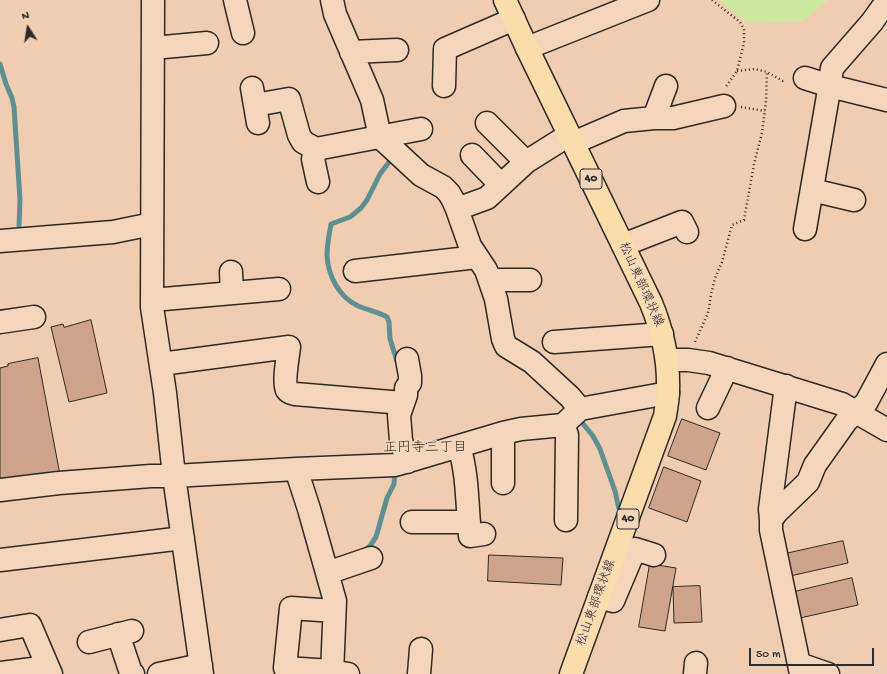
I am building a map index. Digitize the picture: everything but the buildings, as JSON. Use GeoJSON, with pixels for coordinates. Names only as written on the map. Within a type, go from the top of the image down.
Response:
{"type":"FeatureCollection","features":[{"type":"Feature","properties":{"kind":"main road","name":"松山東部環状線"},"geometry":{"type":"LineString","coordinates":[[508,5],[527,48],[651,303],[662,334],[678,360],[668,393],[665,416],[571,674]]}},
{"type":"Feature","properties":{"kind":"street"},"geometry":{"type":"LineString","coordinates":[[153,0],[152,307],[165,393],[174,476],[202,670],[159,674]]}},
{"type":"Feature","properties":{"kind":"street"},"geometry":{"type":"LineString","coordinates":[[235,0],[243,33]]}},
{"type":"Feature","properties":{"kind":"street"},"geometry":{"type":"LineString","coordinates":[[332,0],[335,14],[372,100],[380,136],[421,175],[443,187],[449,193],[457,209],[470,246],[486,270],[490,280],[496,299],[503,339],[506,346],[532,362],[570,396],[580,409]]}},
{"type":"Feature","properties":{"kind":"street"},"geometry":{"type":"LineString","coordinates":[[527,48],[648,0]]}},
{"type":"Feature","properties":{"kind":"street"},"geometry":{"type":"LineString","coordinates":[[805,229],[832,68],[872,22],[887,1]]}},
{"type":"Feature","properties":{"kind":"street"},"geometry":{"type":"LineString","coordinates":[[444,86],[445,49],[508,5]]}},
{"type":"Feature","properties":{"kind":"street"},"geometry":{"type":"LineString","coordinates":[[152,48],[207,43]]}},
{"type":"Feature","properties":{"kind":"street"},"geometry":{"type":"LineString","coordinates":[[351,52],[398,50]]}},
{"type":"Feature","properties":{"kind":"street"},"geometry":{"type":"LineString","coordinates":[[805,78],[886,100]]}},
{"type":"Feature","properties":{"kind":"street"},"geometry":{"type":"LineString","coordinates":[[654,118],[666,86]]}},
{"type":"Feature","properties":{"kind":"street"},"geometry":{"type":"LineString","coordinates":[[255,105],[290,99],[299,135],[303,142],[316,149],[421,129]]}},
{"type":"Feature","properties":{"kind":"street"},"geometry":{"type":"LineString","coordinates":[[457,209],[487,198],[526,162],[571,139],[624,121],[673,118],[724,106]]}},
{"type":"Feature","properties":{"kind":"street"},"geometry":{"type":"LineString","coordinates":[[487,123],[526,162]]}},
{"type":"Feature","properties":{"kind":"street"},"geometry":{"type":"LineString","coordinates":[[316,149],[313,159],[318,182]]}},
{"type":"Feature","properties":{"kind":"street"},"geometry":{"type":"LineString","coordinates":[[472,155],[501,185]]}},
{"type":"Feature","properties":{"kind":"street"},"geometry":{"type":"LineString","coordinates":[[812,190],[854,200]]}},
{"type":"Feature","properties":{"kind":"street"},"geometry":{"type":"LineString","coordinates":[[623,245],[682,222],[687,232]]}},
{"type":"Feature","properties":{"kind":"street"},"geometry":{"type":"LineString","coordinates":[[0,241],[113,232],[152,224]]}},
{"type":"Feature","properties":{"kind":"street"},"geometry":{"type":"LineString","coordinates":[[362,265],[477,257]]}},
{"type":"Feature","properties":{"kind":"street"},"geometry":{"type":"LineString","coordinates":[[490,280],[530,280]]}},
{"type":"Feature","properties":{"kind":"street"},"geometry":{"type":"LineString","coordinates":[[152,300],[232,283],[279,289]]}},
{"type":"Feature","properties":{"kind":"street"},"geometry":{"type":"LineString","coordinates":[[0,322],[34,317]]}},
{"type":"Feature","properties":{"kind":"street"},"geometry":{"type":"LineString","coordinates":[[554,342],[662,334]]}},
{"type":"Feature","properties":{"kind":"street"},"geometry":{"type":"LineString","coordinates":[[160,364],[289,347],[285,381],[286,389],[289,393],[403,403]]}},
{"type":"Feature","properties":{"kind":"street"},"geometry":{"type":"LineString","coordinates":[[406,462],[401,440],[399,415],[406,396],[406,388],[410,383],[407,360]]}},
{"type":"Feature","properties":{"kind":"street"},"geometry":{"type":"LineString","coordinates":[[678,360],[709,363],[728,368],[842,404],[887,430]]}},
{"type":"Feature","properties":{"kind":"street"},"geometry":{"type":"LineString","coordinates":[[771,520],[777,512],[808,482],[814,465],[847,420],[866,403],[887,364]]}},
{"type":"Feature","properties":{"kind":"street"},"geometry":{"type":"LineString","coordinates":[[708,408],[728,368]]}},
{"type":"Feature","properties":{"kind":"street"},"geometry":{"type":"LineString","coordinates":[[786,386],[770,509],[771,530],[800,669],[828,674]]}},
{"type":"Feature","properties":{"kind":"street"},"geometry":{"type":"LineString","coordinates":[[0,490],[60,483],[150,476],[395,465],[503,433],[563,424],[580,409],[668,393]]}},
{"type":"Feature","properties":{"kind":"street"},"geometry":{"type":"LineString","coordinates":[[563,424],[567,435],[566,520]]}},
{"type":"Feature","properties":{"kind":"street"},"geometry":{"type":"LineString","coordinates":[[503,433],[503,483]]}},
{"type":"Feature","properties":{"kind":"street"},"geometry":{"type":"LineString","coordinates":[[412,522],[477,528],[459,446]]}},
{"type":"Feature","properties":{"kind":"street"},"geometry":{"type":"LineString","coordinates":[[296,469],[335,601],[334,611],[337,673],[285,668],[291,608],[334,611]]}},
{"type":"Feature","properties":{"kind":"street"},"geometry":{"type":"LineString","coordinates":[[0,560],[183,538]]}},
{"type":"Feature","properties":{"kind":"street"},"geometry":{"type":"LineString","coordinates":[[599,598],[613,601],[635,550],[654,555]]}},
{"type":"Feature","properties":{"kind":"street"},"geometry":{"type":"LineString","coordinates":[[327,573],[371,558]]}},
{"type":"Feature","properties":{"kind":"street"},"geometry":{"type":"LineString","coordinates":[[0,630],[30,625],[49,671],[0,673]]}},
{"type":"Feature","properties":{"kind":"street"},"geometry":{"type":"LineString","coordinates":[[89,642],[125,632],[131,673],[133,674]]}},
{"type":"Feature","properties":{"kind":"street"},"geometry":{"type":"LineString","coordinates":[[419,674],[421,649]]}},
{"type":"Feature","properties":{"kind":"path"},"geometry":{"type":"LineString","coordinates":[[712,0],[740,22],[744,29],[744,43],[737,71],[725,87],[724,106],[734,106],[765,111]]}},
{"type":"Feature","properties":{"kind":"path"},"geometry":{"type":"LineString","coordinates":[[737,71],[755,69],[767,72],[783,81],[805,78]]}},
{"type":"Feature","properties":{"kind":"path"},"geometry":{"type":"LineString","coordinates":[[678,360],[690,352],[703,327],[708,314],[715,278],[722,262],[732,225],[744,220],[754,164],[762,132],[765,111],[767,72]]}},
{"type":"Feature","properties":{"kind":"green space"},"geometry":{"type":"Polygon","coordinates":[[[720,0],[828,0],[803,21],[746,22],[720,0]]]}},
{"type":"Feature","properties":{"kind":"waterway"},"geometry":{"type":"LineString","coordinates":[[0,64],[14,107],[20,200],[19,226]]}},
{"type":"Feature","properties":{"kind":"waterway"},"geometry":{"type":"LineString","coordinates":[[393,157],[380,174],[367,200],[361,208],[350,217],[331,224],[327,255],[332,278],[345,297],[358,306],[387,317],[389,322],[390,339],[398,364]]}},
{"type":"Feature","properties":{"kind":"waterway"},"geometry":{"type":"LineString","coordinates":[[580,420],[593,436],[600,449],[615,491],[619,509]]}},
{"type":"Feature","properties":{"kind":"waterway"},"geometry":{"type":"LineString","coordinates":[[364,551],[370,546],[376,537],[387,498],[394,484],[395,469]]}},
{"type":"Feature","properties":{"kind":"district","name":"正円寺三丁目"},"geometry":{"type":"Point","coordinates":[425,449]}}]}
